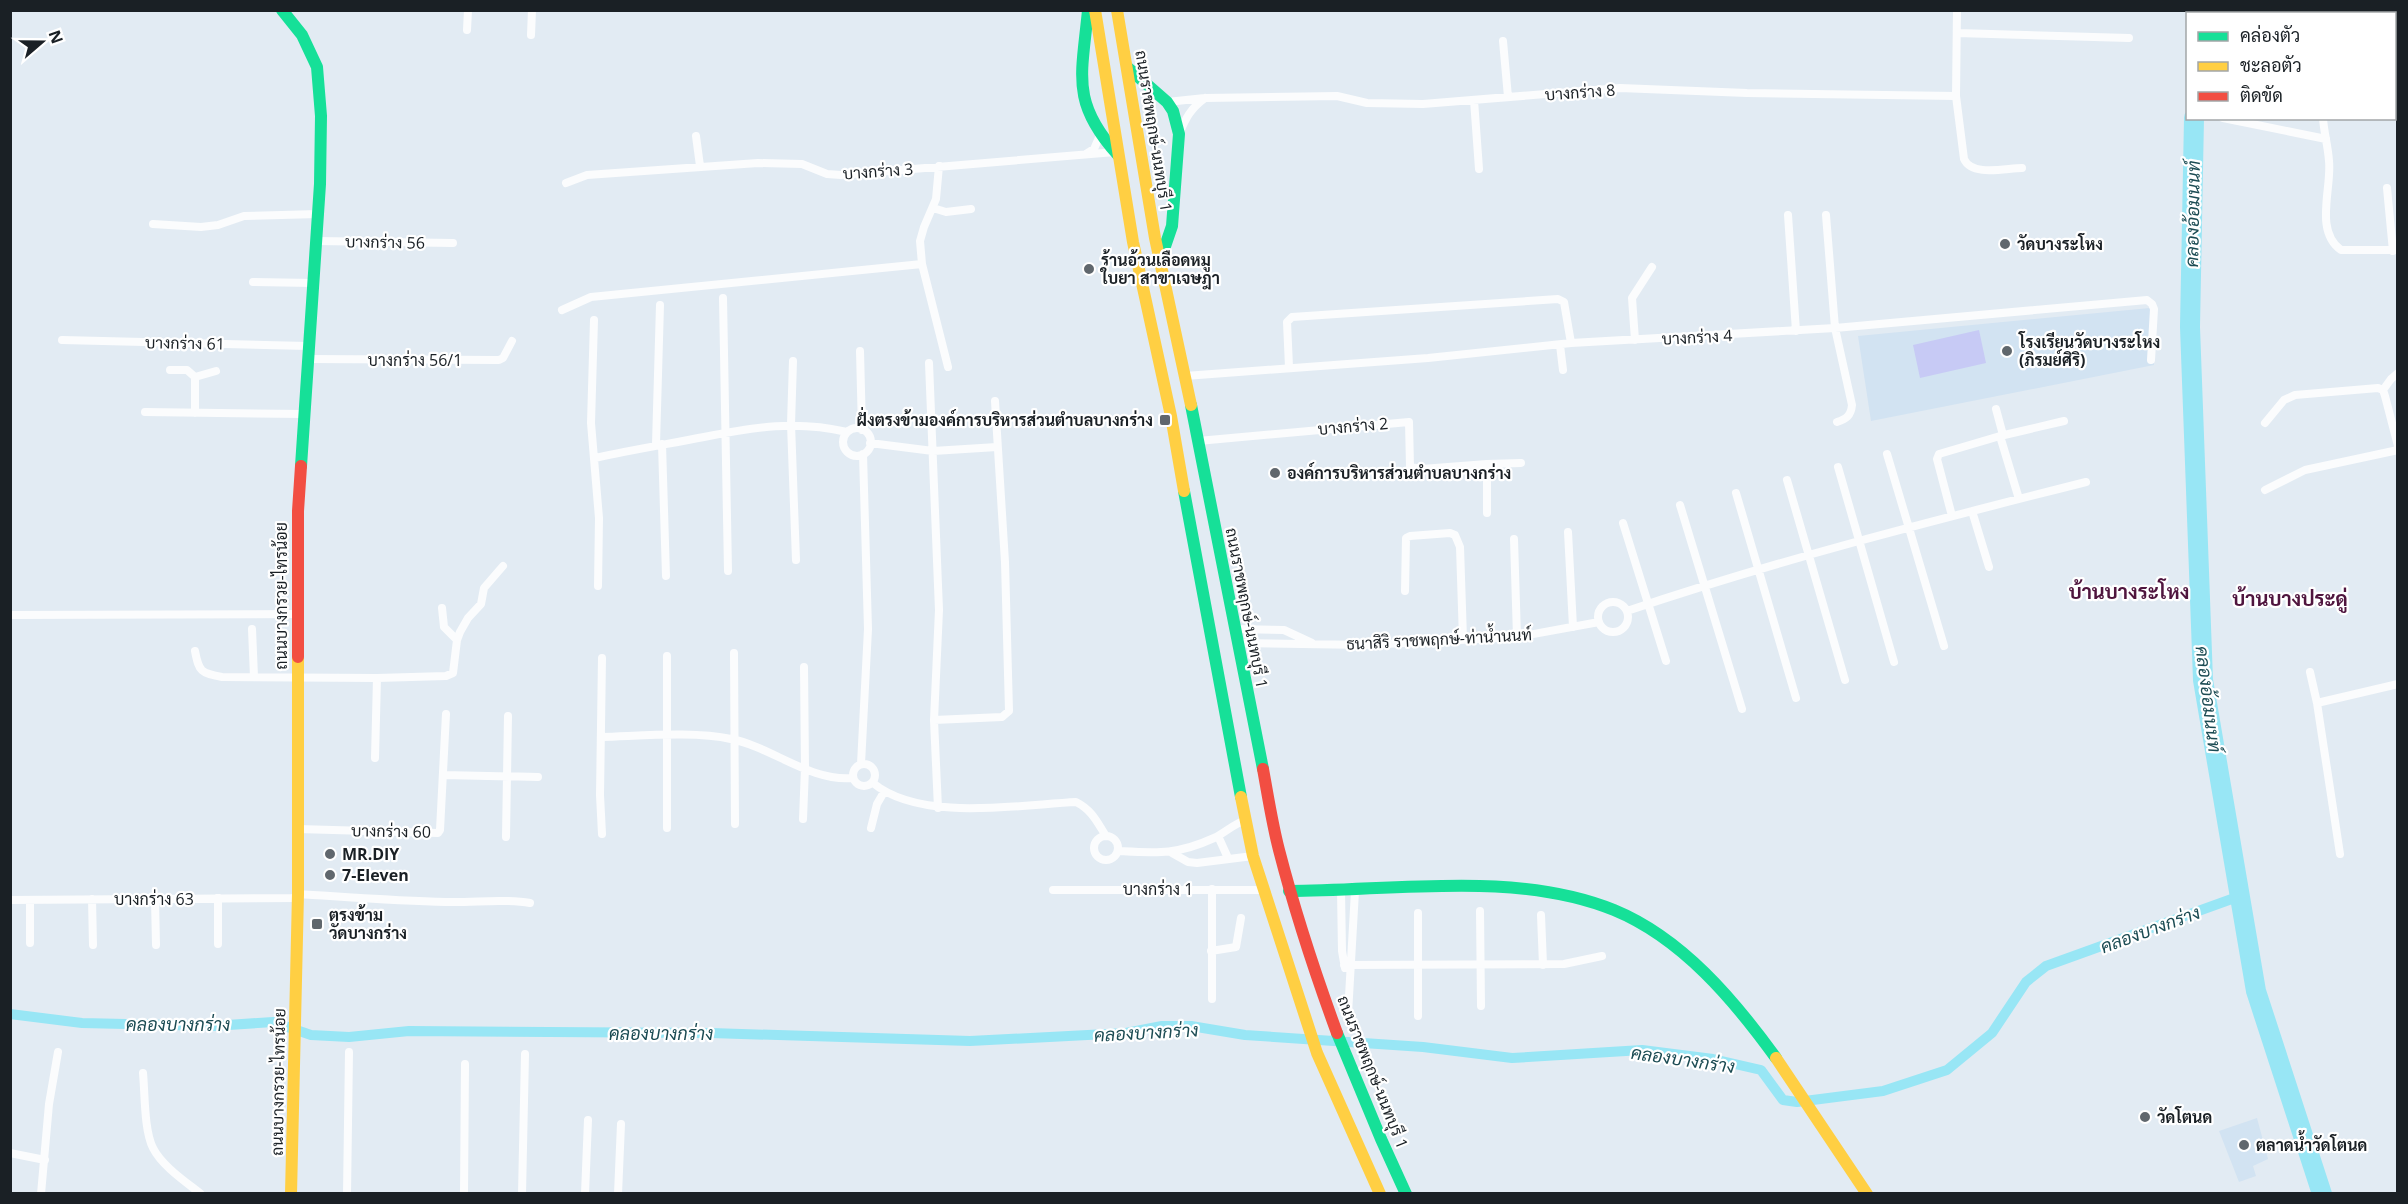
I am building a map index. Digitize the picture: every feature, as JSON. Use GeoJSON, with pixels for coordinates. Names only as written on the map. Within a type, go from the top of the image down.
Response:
{"type":"FeatureCollection","features":[{"type":"Feature","properties":{"kind":"main road","name":"ถนนบางกรวย-ไทรน้อย"},"geometry":{"type":"LineString","coordinates":[[282,10],[302,35],[317,67],[321,139],[317,242],[303,414],[298,510],[298,896],[291,1194]]}},
{"type":"Feature","properties":{"kind":"main road"},"geometry":{"type":"LineString","coordinates":[[1088,10],[1082,89],[1086,109],[1117,154]]}},
{"type":"Feature","properties":{"kind":"main road"},"geometry":{"type":"LineString","coordinates":[[1095,10],[1133,242],[1171,416],[1253,856],[1317,1053],[1380,1194]]}},
{"type":"Feature","properties":{"kind":"main road","name":"ถนนราชพฤกษ์-นนทบุรี 1"},"geometry":{"type":"LineString","coordinates":[[1117,10],[1160,261],[1185,376],[1274,831],[1289,891],[1335,1029],[1406,1194]]}},
{"type":"Feature","properties":{"kind":"main road"},"geometry":{"type":"LineString","coordinates":[[1126,68],[1167,102],[1173,111],[1179,134],[1174,214],[1160,261]]}},
{"type":"Feature","properties":{"kind":"main road"},"geometry":{"type":"LineString","coordinates":[[1289,891],[1355,891],[1397,888],[1518,890],[1562,895],[1592,902],[1649,927],[1690,958],[1751,1025],[1867,1194]]}},
{"type":"Feature","properties":{"kind":"street"},"geometry":{"type":"LineString","coordinates":[[467,30],[468,10]]}},
{"type":"Feature","properties":{"kind":"street"},"geometry":{"type":"LineString","coordinates":[[531,35],[532,10]]}},
{"type":"Feature","properties":{"kind":"street"},"geometry":{"type":"LineString","coordinates":[[1958,10],[1956,96],[1966,163],[1978,170],[2022,168]]}},
{"type":"Feature","properties":{"kind":"street"},"geometry":{"type":"LineString","coordinates":[[1957,33],[2129,38]]}},
{"type":"Feature","properties":{"kind":"street"},"geometry":{"type":"LineString","coordinates":[[1503,41],[1508,97]]}},
{"type":"Feature","properties":{"kind":"street","name":"บางกร่าง 8"},"geometry":{"type":"LineString","coordinates":[[1167,102],[1205,98],[1337,96],[1367,103],[1398,104],[1620,88],[1747,93],[1956,96]]}},
{"type":"Feature","properties":{"kind":"street"},"geometry":{"type":"LineString","coordinates":[[1179,134],[1189,112],[1205,98]]}},
{"type":"Feature","properties":{"kind":"street"},"geometry":{"type":"LineString","coordinates":[[1474,100],[1479,169]]}},
{"type":"Feature","properties":{"kind":"street"},"geometry":{"type":"LineString","coordinates":[[2227,120],[2326,139]]}},
{"type":"Feature","properties":{"kind":"street"},"geometry":{"type":"LineString","coordinates":[[2323,120],[2330,163],[2326,213],[2330,240],[2341,250],[2395,250],[2387,188]]}},
{"type":"Feature","properties":{"kind":"street"},"geometry":{"type":"LineString","coordinates":[[1086,154],[1094,149],[1101,133]]}},
{"type":"Feature","properties":{"kind":"street"},"geometry":{"type":"LineString","coordinates":[[696,136],[700,166]]}},
{"type":"Feature","properties":{"kind":"street","name":"บางกร่าง 3"},"geometry":{"type":"LineString","coordinates":[[566,183],[586,175],[700,166],[792,163],[809,166],[827,174],[841,175],[1086,154],[1117,154]]}},
{"type":"Feature","properties":{"kind":"street"},"geometry":{"type":"LineString","coordinates":[[939,166],[933,208],[920,241],[922,264],[948,367]]}},
{"type":"Feature","properties":{"kind":"street"},"geometry":{"type":"LineString","coordinates":[[933,208],[946,212],[971,210]]}},
{"type":"Feature","properties":{"kind":"street"},"geometry":{"type":"LineString","coordinates":[[153,224],[201,227],[218,225],[244,216],[318,214]]}},
{"type":"Feature","properties":{"kind":"street"},"geometry":{"type":"LineString","coordinates":[[1788,215],[1796,331]]}},
{"type":"Feature","properties":{"kind":"street"},"geometry":{"type":"LineString","coordinates":[[1826,215],[1835,328],[1851,405],[1850,414],[1846,419],[1837,422]]}},
{"type":"Feature","properties":{"kind":"street","name":"บางกร่าง 56"},"geometry":{"type":"LineString","coordinates":[[317,242],[453,243]]}},
{"type":"Feature","properties":{"kind":"street"},"geometry":{"type":"LineString","coordinates":[[562,310],[591,297],[922,264]]}},
{"type":"Feature","properties":{"kind":"street"},"geometry":{"type":"LineString","coordinates":[[1635,340],[1632,298],[1652,267]]}},
{"type":"Feature","properties":{"kind":"street"},"geometry":{"type":"LineString","coordinates":[[252,282],[313,283]]}},
{"type":"Feature","properties":{"kind":"street"},"geometry":{"type":"LineString","coordinates":[[723,298],[728,571]]}},
{"type":"Feature","properties":{"kind":"street"},"geometry":{"type":"LineString","coordinates":[[1289,367],[1287,322],[1293,317],[1558,299],[1564,302],[1571,343]]}},
{"type":"Feature","properties":{"kind":"street","name":"บางกร่าง 4"},"geometry":{"type":"LineString","coordinates":[[1185,376],[1428,358],[1571,343],[1835,328],[2147,300],[2154,309],[2151,360]]}},
{"type":"Feature","properties":{"kind":"street"},"geometry":{"type":"LineString","coordinates":[[660,305],[659,444],[666,576]]}},
{"type":"Feature","properties":{"kind":"street"},"geometry":{"type":"LineString","coordinates":[[594,320],[591,423],[599,518],[598,586]]}},
{"type":"Feature","properties":{"kind":"street","name":"บางกร่าง 61"},"geometry":{"type":"LineString","coordinates":[[62,340],[308,353]]}},
{"type":"Feature","properties":{"kind":"street","name":"บางกร่าง 56/1"},"geometry":{"type":"LineString","coordinates":[[308,353],[499,360],[503,358],[512,341]]}},
{"type":"Feature","properties":{"kind":"street"},"geometry":{"type":"LineString","coordinates":[[1560,345],[1563,370]]}},
{"type":"Feature","properties":{"kind":"street"},"geometry":{"type":"LineString","coordinates":[[860,351],[862,430]]}},
{"type":"Feature","properties":{"kind":"street"},"geometry":{"type":"LineString","coordinates":[[793,361],[792,424],[796,560]]}},
{"type":"Feature","properties":{"kind":"street"},"geometry":{"type":"LineString","coordinates":[[929,363],[939,610],[934,720],[938,808]]}},
{"type":"Feature","properties":{"kind":"street"},"geometry":{"type":"LineString","coordinates":[[170,370],[187,370],[195,377],[195,413]]}},
{"type":"Feature","properties":{"kind":"street"},"geometry":{"type":"LineString","coordinates":[[195,377],[216,371]]}},
{"type":"Feature","properties":{"kind":"street"},"geometry":{"type":"LineString","coordinates":[[2265,490],[2305,470],[2397,448],[2383,390],[2397,373]]}},
{"type":"Feature","properties":{"kind":"street"},"geometry":{"type":"LineString","coordinates":[[2265,423],[2283,400],[2295,395],[2379,388],[2383,390]]}},
{"type":"Feature","properties":{"kind":"street"},"geometry":{"type":"LineString","coordinates":[[934,720],[1002,717],[1009,711],[1005,562],[995,401]]}},
{"type":"Feature","properties":{"kind":"street"},"geometry":{"type":"LineString","coordinates":[[1996,409],[2019,499]]}},
{"type":"Feature","properties":{"kind":"street"},"geometry":{"type":"LineString","coordinates":[[145,412],[303,414]]}},
{"type":"Feature","properties":{"kind":"street"},"geometry":{"type":"LineString","coordinates":[[1952,516],[1937,459],[1939,454],[2064,421]]}},
{"type":"Feature","properties":{"kind":"street","name":"บางกร่าง 2"},"geometry":{"type":"LineString","coordinates":[[1198,441],[1409,422],[1410,467],[1487,464]]}},
{"type":"Feature","properties":{"kind":"street"},"geometry":{"type":"LineString","coordinates":[[595,458],[727,432],[792,424],[826,427],[847,432]]}},
{"type":"Feature","properties":{"kind":"street"},"geometry":{"type":"LineString","coordinates":[[852,429],[867,433],[870,443],[867,452],[850,454],[845,450],[843,444],[847,432],[852,429]]}},
{"type":"Feature","properties":{"kind":"street"},"geometry":{"type":"LineString","coordinates":[[870,443],[933,451],[997,447]]}},
{"type":"Feature","properties":{"kind":"street"},"geometry":{"type":"LineString","coordinates":[[861,764],[868,629],[863,454]]}},
{"type":"Feature","properties":{"kind":"street"},"geometry":{"type":"LineString","coordinates":[[1887,454],[1944,646]]}},
{"type":"Feature","properties":{"kind":"street"},"geometry":{"type":"LineString","coordinates":[[1487,513],[1487,464],[1521,463]]}},
{"type":"Feature","properties":{"kind":"street"},"geometry":{"type":"LineString","coordinates":[[1838,467],[1894,662]]}},
{"type":"Feature","properties":{"kind":"street"},"geometry":{"type":"LineString","coordinates":[[1788,480],[1845,680]]}},
{"type":"Feature","properties":{"kind":"street"},"geometry":{"type":"LineString","coordinates":[[1627,611],[1909,526],[2086,482]]}},
{"type":"Feature","properties":{"kind":"street"},"geometry":{"type":"LineString","coordinates":[[1736,493],[1796,698]]}},
{"type":"Feature","properties":{"kind":"street"},"geometry":{"type":"LineString","coordinates":[[1680,505],[1742,709]]}},
{"type":"Feature","properties":{"kind":"street"},"geometry":{"type":"LineString","coordinates":[[1972,511],[1989,567]]}},
{"type":"Feature","properties":{"kind":"street"},"geometry":{"type":"LineString","coordinates":[[1623,523],[1666,661]]}},
{"type":"Feature","properties":{"kind":"street"},"geometry":{"type":"LineString","coordinates":[[1568,532],[1573,627]]}},
{"type":"Feature","properties":{"kind":"street"},"geometry":{"type":"LineString","coordinates":[[1405,591],[1406,538],[1450,533],[1455,535],[1460,547],[1463,639]]}},
{"type":"Feature","properties":{"kind":"street"},"geometry":{"type":"LineString","coordinates":[[1514,539],[1517,637]]}},
{"type":"Feature","properties":{"kind":"street"},"geometry":{"type":"LineString","coordinates":[[195,651],[197,664],[205,674],[222,677],[424,678],[450,675],[455,666],[457,640],[468,618],[481,604],[484,588],[503,566]]}},
{"type":"Feature","properties":{"kind":"street"},"geometry":{"type":"LineString","coordinates":[[1608,603],[1619,603],[1627,611],[1628,621],[1619,631],[1605,630],[1599,622],[1600,611],[1608,603]]}},
{"type":"Feature","properties":{"kind":"street"},"geometry":{"type":"LineString","coordinates":[[442,608],[444,627],[457,640]]}},
{"type":"Feature","properties":{"kind":"street"},"geometry":{"type":"LineString","coordinates":[[10,615],[298,614]]}},
{"type":"Feature","properties":{"kind":"street","name":"ธนาสิริ ราชพฤกษ์-ท่าน้ำนนท์"},"geometry":{"type":"LineString","coordinates":[[1238,643],[1366,645],[1517,637],[1599,622]]}},
{"type":"Feature","properties":{"kind":"street"},"geometry":{"type":"LineString","coordinates":[[252,629],[254,677]]}},
{"type":"Feature","properties":{"kind":"street"},"geometry":{"type":"LineString","coordinates":[[1235,629],[1284,630],[1315,645]]}},
{"type":"Feature","properties":{"kind":"street"},"geometry":{"type":"LineString","coordinates":[[734,652],[735,824]]}},
{"type":"Feature","properties":{"kind":"street"},"geometry":{"type":"LineString","coordinates":[[667,656],[667,828]]}},
{"type":"Feature","properties":{"kind":"street"},"geometry":{"type":"LineString","coordinates":[[602,658],[602,834]]}},
{"type":"Feature","properties":{"kind":"street"},"geometry":{"type":"LineString","coordinates":[[803,819],[804,667]]}},
{"type":"Feature","properties":{"kind":"street"},"geometry":{"type":"LineString","coordinates":[[2310,672],[2317,702],[2340,854]]}},
{"type":"Feature","properties":{"kind":"street"},"geometry":{"type":"LineString","coordinates":[[375,758],[377,678]]}},
{"type":"Feature","properties":{"kind":"street"},"geometry":{"type":"LineString","coordinates":[[2317,702],[2397,684]]}},
{"type":"Feature","properties":{"kind":"street","name":"บางกร่าง 60"},"geometry":{"type":"LineString","coordinates":[[298,829],[435,834],[440,830],[446,714]]}},
{"type":"Feature","properties":{"kind":"street"},"geometry":{"type":"LineString","coordinates":[[506,837],[508,716]]}},
{"type":"Feature","properties":{"kind":"street"},"geometry":{"type":"LineString","coordinates":[[602,736],[719,736],[734,739],[834,778],[853,778]]}},
{"type":"Feature","properties":{"kind":"street"},"geometry":{"type":"LineString","coordinates":[[861,764],[868,764],[874,769],[873,783],[864,786],[856,783],[853,778],[855,769],[861,764]]}},
{"type":"Feature","properties":{"kind":"street"},"geometry":{"type":"LineString","coordinates":[[443,775],[538,777]]}},
{"type":"Feature","properties":{"kind":"street"},"geometry":{"type":"LineString","coordinates":[[873,783],[884,792],[938,808],[1076,802],[1093,814],[1106,836],[1115,840],[1118,851]]}},
{"type":"Feature","properties":{"kind":"street"},"geometry":{"type":"LineString","coordinates":[[872,828],[877,804],[884,792]]}},
{"type":"Feature","properties":{"kind":"street"},"geometry":{"type":"LineString","coordinates":[[1118,851],[1172,853],[1218,836],[1246,820]]}},
{"type":"Feature","properties":{"kind":"street"},"geometry":{"type":"LineString","coordinates":[[1106,836],[1099,839],[1095,845],[1097,856],[1104,860],[1111,859],[1118,851]]}},
{"type":"Feature","properties":{"kind":"street"},"geometry":{"type":"LineString","coordinates":[[1218,836],[1228,858]]}},
{"type":"Feature","properties":{"kind":"street"},"geometry":{"type":"LineString","coordinates":[[1172,853],[1197,863],[1253,856]]}},
{"type":"Feature","properties":{"kind":"street"},"geometry":{"type":"LineString","coordinates":[[1212,889],[1212,999]]}},
{"type":"Feature","properties":{"kind":"street","name":"บางกร่าง 1"},"geometry":{"type":"LineString","coordinates":[[1053,890],[1263,890]]}},
{"type":"Feature","properties":{"kind":"street"},"geometry":{"type":"LineString","coordinates":[[1341,891],[1348,965],[1348,1014]]}},
{"type":"Feature","properties":{"kind":"street"},"geometry":{"type":"LineString","coordinates":[[1348,965],[1355,891]]}},
{"type":"Feature","properties":{"kind":"street","name":"บางกร่าง 63"},"geometry":{"type":"LineString","coordinates":[[10,900],[298,896],[530,903]]}},
{"type":"Feature","properties":{"kind":"street"},"geometry":{"type":"LineString","coordinates":[[218,898],[218,944]]}},
{"type":"Feature","properties":{"kind":"street"},"geometry":{"type":"LineString","coordinates":[[92,899],[93,945]]}},
{"type":"Feature","properties":{"kind":"street"},"geometry":{"type":"LineString","coordinates":[[155,899],[156,945]]}},
{"type":"Feature","properties":{"kind":"street"},"geometry":{"type":"LineString","coordinates":[[30,900],[30,942]]}},
{"type":"Feature","properties":{"kind":"street"},"geometry":{"type":"LineString","coordinates":[[1480,911],[1481,1006]]}},
{"type":"Feature","properties":{"kind":"street"},"geometry":{"type":"LineString","coordinates":[[1418,914],[1418,1016]]}},
{"type":"Feature","properties":{"kind":"street"},"geometry":{"type":"LineString","coordinates":[[1541,915],[1543,965]]}},
{"type":"Feature","properties":{"kind":"street"},"geometry":{"type":"LineString","coordinates":[[1211,951],[1236,947],[1241,918]]}},
{"type":"Feature","properties":{"kind":"street"},"geometry":{"type":"LineString","coordinates":[[1348,965],[1480,963],[1543,965],[1564,964],[1602,956]]}},
{"type":"Feature","properties":{"kind":"street"},"geometry":{"type":"LineString","coordinates":[[42,1194],[49,1104],[58,1052]]}},
{"type":"Feature","properties":{"kind":"street"},"geometry":{"type":"LineString","coordinates":[[347,1194],[348,1052]]}},
{"type":"Feature","properties":{"kind":"street"},"geometry":{"type":"LineString","coordinates":[[522,1194],[525,1054]]}},
{"type":"Feature","properties":{"kind":"street"},"geometry":{"type":"LineString","coordinates":[[464,1194],[465,1064]]}},
{"type":"Feature","properties":{"kind":"street"},"geometry":{"type":"LineString","coordinates":[[143,1073],[150,1140],[154,1151],[201,1194]]}},
{"type":"Feature","properties":{"kind":"street"},"geometry":{"type":"LineString","coordinates":[[585,1194],[588,1120]]}},
{"type":"Feature","properties":{"kind":"street"},"geometry":{"type":"LineString","coordinates":[[618,1194],[621,1124]]}},
{"type":"Feature","properties":{"kind":"street"},"geometry":{"type":"LineString","coordinates":[[10,1154],[45,1160]]}},
{"type":"Feature","properties":{"kind":"shaded area","name":"โรงเรียนวัดบางระโหง (ภิรมย์ศิริ)"},"geometry":{"type":"Polygon","coordinates":[[[2150,308],[2154,365],[1871,421],[1858,336],[2150,308]]]}},
{"type":"Feature","properties":{"kind":"shaded area"},"geometry":{"type":"Polygon","coordinates":[[[1979,330],[1986,363],[1920,378],[1913,345],[1979,330]]]}},
{"type":"Feature","properties":{"kind":"shaded area","name":"ตลาดน้ำวัดโตนด"},"geometry":{"type":"Polygon","coordinates":[[[2257,1118],[2268,1159],[2253,1166],[2256,1176],[2239,1182],[2219,1131],[2257,1118]]]}},
{"type":"Feature","properties":{"kind":"waterway","name":"คลองอ้อมนนท์"},"geometry":{"type":"LineString","coordinates":[[2194,120],[2190,327],[2203,680],[2256,991],[2322,1194]]}},
{"type":"Feature","properties":{"kind":"waterway","name":"คลองบางกร่าง"},"geometry":{"type":"LineString","coordinates":[[10,1014],[82,1023],[213,1026],[273,1022],[311,1035],[349,1037],[409,1031],[711,1033],[970,1041],[1126,1033],[1162,1026],[1191,1026],[1245,1035],[1423,1047],[1512,1058],[1642,1050],[1713,1059],[1761,1070],[1783,1100],[1797,1102],[1883,1091],[1947,1070],[1992,1033],[2026,982],[2046,966],[2240,896]]}},
{"type":"Feature","properties":{"kind":"traffic: fast"},"geometry":{"type":"LineString","coordinates":[[282,10],[302,35],[317,67],[321,116],[320,184],[301,466]]}},
{"type":"Feature","properties":{"kind":"traffic: fast"},"geometry":{"type":"LineString","coordinates":[[1088,10],[1082,70],[1086,103],[1092,119],[1118,155]]}},
{"type":"Feature","properties":{"kind":"traffic: fast"},"geometry":{"type":"LineString","coordinates":[[1127,67],[1167,102],[1173,111],[1179,134],[1172,226],[1160,261]]}},
{"type":"Feature","properties":{"kind":"traffic: fast"},"geometry":{"type":"LineString","coordinates":[[1191,405],[1263,769]]}},
{"type":"Feature","properties":{"kind":"traffic: fast"},"geometry":{"type":"LineString","coordinates":[[1184,491],[1241,797]]}},
{"type":"Feature","properties":{"kind":"traffic: fast"},"geometry":{"type":"LineString","coordinates":[[1289,891],[1411,886],[1495,886],[1536,890],[1576,898],[1614,910],[1662,937],[1705,973],[1743,1014],[1776,1058]]}},
{"type":"Feature","properties":{"kind":"traffic: fast"},"geometry":{"type":"LineString","coordinates":[[1337,1033],[1406,1194]]}},
{"type":"Feature","properties":{"kind":"traffic: slow"},"geometry":{"type":"LineString","coordinates":[[1095,10],[1133,242],[1171,416],[1184,491]]}},
{"type":"Feature","properties":{"kind":"traffic: slow"},"geometry":{"type":"LineString","coordinates":[[1117,10],[1155,238],[1191,405]]}},
{"type":"Feature","properties":{"kind":"traffic: slow"},"geometry":{"type":"LineString","coordinates":[[291,1194],[298,894],[298,657]]}},
{"type":"Feature","properties":{"kind":"traffic: slow"},"geometry":{"type":"LineString","coordinates":[[1241,797],[1253,856],[1317,1053],[1380,1194]]}},
{"type":"Feature","properties":{"kind":"traffic: slow"},"geometry":{"type":"LineString","coordinates":[[1776,1058],[1867,1194]]}},
{"type":"Feature","properties":{"kind":"traffic: jam"},"geometry":{"type":"LineString","coordinates":[[298,657],[298,511],[301,466]]}},
{"type":"Feature","properties":{"kind":"traffic: jam"},"geometry":{"type":"LineString","coordinates":[[1263,769],[1274,830],[1285,873],[1337,1033]]}},
{"type":"Feature","properties":{"kind":"place","name":"วัดบางระโหง"},"geometry":{"type":"Point","coordinates":[2005,244]}},
{"type":"Feature","properties":{"kind":"place","name":"ร้านอ้วนเลือดหมู ใบยา สาขาเจษฎา"},"geometry":{"type":"Point","coordinates":[1089,269]}},
{"type":"Feature","properties":{"kind":"place","name":"โรงเรียนวัดบางระโหง (ภิรมย์ศิริ)"},"geometry":{"type":"Point","coordinates":[2007,351]}},
{"type":"Feature","properties":{"kind":"place","name":"ฝั่งตรงข้ามองค์การบริหารส่วนตำบลบางกร่าง"},"geometry":{"type":"Point","coordinates":[1165,420]}},
{"type":"Feature","properties":{"kind":"place","name":"องค์การบริหารส่วนตำบลบางกร่าง"},"geometry":{"type":"Point","coordinates":[1275,473]}},
{"type":"Feature","properties":{"kind":"place","name":"MR.DIY"},"geometry":{"type":"Point","coordinates":[330,854]}},
{"type":"Feature","properties":{"kind":"place","name":"7-Eleven"},"geometry":{"type":"Point","coordinates":[330,875]}},
{"type":"Feature","properties":{"kind":"place","name":"ตรงข้าม วัดบางกร่าง"},"geometry":{"type":"Point","coordinates":[317,924]}},
{"type":"Feature","properties":{"kind":"place","name":"วัดโตนด"},"geometry":{"type":"Point","coordinates":[2145,1117]}},
{"type":"Feature","properties":{"kind":"place","name":"ตลาดน้ำวัดโตนด"},"geometry":{"type":"Point","coordinates":[2244,1145]}},
{"type":"Feature","properties":{"kind":"district","name":"บ้านบางระโหง"},"geometry":{"type":"Point","coordinates":[2129,591]}},
{"type":"Feature","properties":{"kind":"district","name":"บ้านบางประดู่"},"geometry":{"type":"Point","coordinates":[2290,598]}}]}
